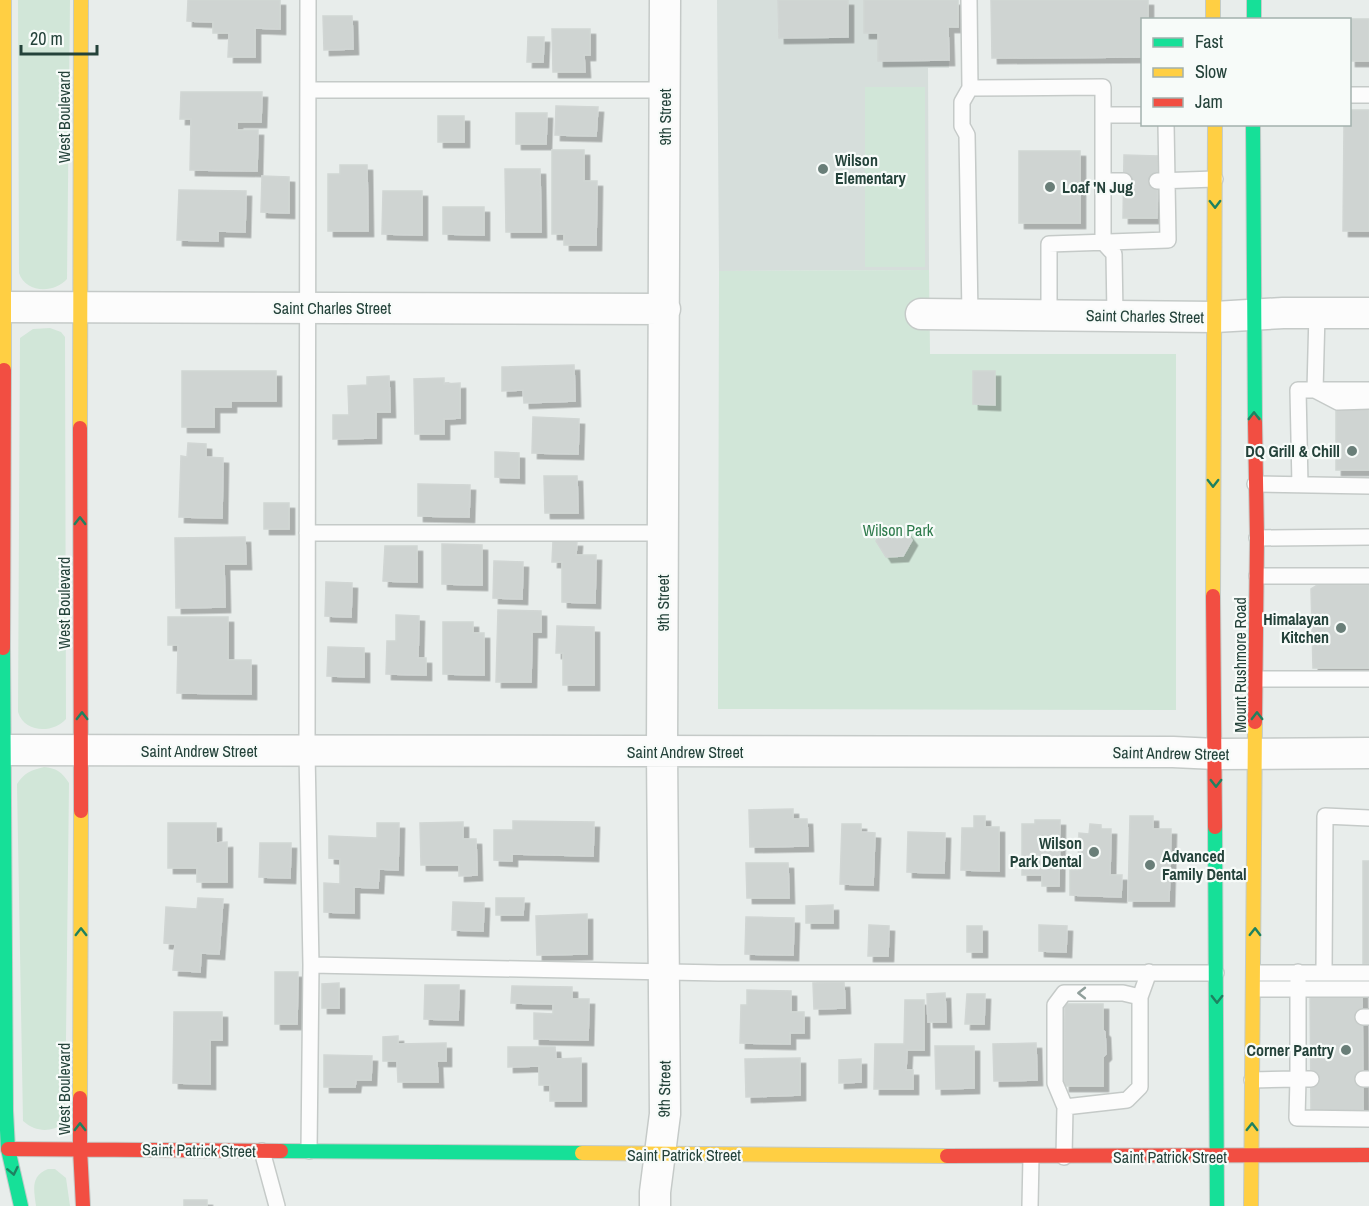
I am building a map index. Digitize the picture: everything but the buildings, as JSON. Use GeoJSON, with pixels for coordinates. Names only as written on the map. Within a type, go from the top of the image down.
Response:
{"type":"FeatureCollection","features":[{"type":"Feature","properties":{"kind":"main road"},"geometry":{"type":"LineString","coordinates":[[3,0],[2,750],[6,1111],[4,1149],[21,1206]]}},
{"type":"Feature","properties":{"kind":"main road","name":"West Boulevard"},"geometry":{"type":"LineString","coordinates":[[81,0],[80,1149],[83,1206]]}},
{"type":"Feature","properties":{"kind":"main road"},"geometry":{"type":"LineString","coordinates":[[1213,0],[1213,18]]}},
{"type":"Feature","properties":{"kind":"main road"},"geometry":{"type":"LineString","coordinates":[[1254,0],[1254,18]]}},
{"type":"Feature","properties":{"kind":"main road","name":"Mount Rushmore Road"},"geometry":{"type":"LineString","coordinates":[[1215,126],[1213,580],[1216,754],[1217,1206]]}},
{"type":"Feature","properties":{"kind":"main road","name":"Mount Rushmore Road"},"geometry":{"type":"LineString","coordinates":[[1251,1206],[1257,576],[1254,484],[1255,275],[1252,126]]}},
{"type":"Feature","properties":{"kind":"main road","name":"Saint Patrick Street"},"geometry":{"type":"LineString","coordinates":[[4,1149],[1030,1157],[1369,1155]]}},
{"type":"Feature","properties":{"kind":"street","name":"9th Street"},"geometry":{"type":"LineString","coordinates":[[655,1206],[665,1114],[662,751],[665,0]]}},
{"type":"Feature","properties":{"kind":"street","name":"Saint Charles Street"},"geometry":{"type":"LineString","coordinates":[[2,307],[664,309]]}},
{"type":"Feature","properties":{"kind":"street","name":"Saint Charles Street"},"geometry":{"type":"LineString","coordinates":[[921,314],[1215,317],[1369,314]]}},
{"type":"Feature","properties":{"kind":"street","name":"Saint Andrew Street"},"geometry":{"type":"LineString","coordinates":[[2,750],[1369,753]]}},
{"type":"Feature","properties":{"kind":"lane"},"geometry":{"type":"LineString","coordinates":[[308,0],[308,752],[311,965],[309,1151]]}},
{"type":"Feature","properties":{"kind":"lane"},"geometry":{"type":"LineString","coordinates":[[969,0],[970,88],[962,102],[962,126],[967,135],[970,315]]}},
{"type":"Feature","properties":{"kind":"lane"},"geometry":{"type":"LineString","coordinates":[[970,88],[1103,87],[1103,242],[1114,254],[1115,315]]}},
{"type":"Feature","properties":{"kind":"lane"},"geometry":{"type":"LineString","coordinates":[[308,90],[666,90]]}},
{"type":"Feature","properties":{"kind":"lane"},"geometry":{"type":"LineString","coordinates":[[1351,95],[1369,95]]}},
{"type":"Feature","properties":{"kind":"lane"},"geometry":{"type":"LineString","coordinates":[[1103,115],[1141,115]]}},
{"type":"Feature","properties":{"kind":"lane"},"geometry":{"type":"LineString","coordinates":[[1049,315],[1048,244],[1168,240],[1162,181],[1166,126]]}},
{"type":"Feature","properties":{"kind":"lane"},"geometry":{"type":"LineString","coordinates":[[1162,181],[1215,179]]}},
{"type":"Feature","properties":{"kind":"lane"},"geometry":{"type":"LineString","coordinates":[[1103,181],[1124,181]]}},
{"type":"Feature","properties":{"kind":"lane"},"geometry":{"type":"LineString","coordinates":[[1316,390],[1317,314]]}},
{"type":"Feature","properties":{"kind":"lane"},"geometry":{"type":"LineString","coordinates":[[1300,485],[1298,390],[1369,390]]}},
{"type":"Feature","properties":{"kind":"lane"},"geometry":{"type":"LineString","coordinates":[[1316,390],[1338,402],[1369,401]]}},
{"type":"Feature","properties":{"kind":"lane"},"geometry":{"type":"LineString","coordinates":[[1254,484],[1369,486]]}},
{"type":"Feature","properties":{"kind":"lane"},"geometry":{"type":"LineString","coordinates":[[308,533],[664,533]]}},
{"type":"Feature","properties":{"kind":"lane"},"geometry":{"type":"LineString","coordinates":[[1257,538],[1369,537]]}},
{"type":"Feature","properties":{"kind":"lane"},"geometry":{"type":"LineString","coordinates":[[1257,576],[1369,576]]}},
{"type":"Feature","properties":{"kind":"lane"},"geometry":{"type":"LineString","coordinates":[[1256,679],[1369,679]]}},
{"type":"Feature","properties":{"kind":"lane"},"geometry":{"type":"LineString","coordinates":[[1324,972],[1325,816],[1369,818]]}},
{"type":"Feature","properties":{"kind":"lane"},"geometry":{"type":"LineString","coordinates":[[311,965],[664,970],[719,973],[1216,973]]}},
{"type":"Feature","properties":{"kind":"lane"},"geometry":{"type":"LineString","coordinates":[[1065,1107],[1127,1100],[1140,1086],[1140,997],[1149,972]]}},
{"type":"Feature","properties":{"kind":"lane"},"geometry":{"type":"LineString","coordinates":[[1298,972],[1298,988],[1304,1016],[1304,1079],[1297,1118],[1369,1119]]}},
{"type":"Feature","properties":{"kind":"lane"},"geometry":{"type":"LineString","coordinates":[[1254,973],[1369,972]]}},
{"type":"Feature","properties":{"kind":"lane"},"geometry":{"type":"LineString","coordinates":[[1254,989],[1369,989]]}},
{"type":"Feature","properties":{"kind":"lane"},"geometry":{"type":"LineString","coordinates":[[1064,1157],[1065,1107],[1055,1083],[1055,1005],[1064,993],[1123,993],[1140,997]]}},
{"type":"Feature","properties":{"kind":"lane"},"geometry":{"type":"LineString","coordinates":[[1252,1080],[1304,1079]]}},
{"type":"Feature","properties":{"kind":"lane"},"geometry":{"type":"LineString","coordinates":[[262,1151],[277,1206]]}},
{"type":"Feature","properties":{"kind":"lane"},"geometry":{"type":"LineString","coordinates":[[1030,1157],[1030,1206]]}},
{"type":"Feature","properties":{"kind":"shaded area","name":"Wilson Elementary"},"geometry":{"type":"Polygon","coordinates":[[[717,0],[958,0],[958,27],[948,28],[949,68],[928,68],[929,270],[719,271],[717,0]]]}},
{"type":"Feature","properties":{"kind":"green space"},"geometry":{"type":"Polygon","coordinates":[[[18,0],[70,0],[67,279],[62,284],[48,289],[28,285],[19,273],[18,0]]]}},
{"type":"Feature","properties":{"kind":"green space"},"geometry":{"type":"Polygon","coordinates":[[[865,87],[925,87],[925,267],[865,267],[865,87]]]}},
{"type":"Feature","properties":{"kind":"green space","name":"Wilson Park"},"geometry":{"type":"Polygon","coordinates":[[[929,270],[930,354],[1176,354],[1176,710],[718,709],[719,271],[929,270]]]}},
{"type":"Feature","properties":{"kind":"green space"},"geometry":{"type":"Polygon","coordinates":[[[50,328],[61,332],[65,337],[66,719],[54,727],[40,729],[27,724],[18,712],[20,338],[33,329],[50,328]]]}},
{"type":"Feature","properties":{"kind":"green space"},"geometry":{"type":"Polygon","coordinates":[[[44,767],[58,771],[69,783],[65,1123],[49,1130],[38,1129],[23,1121],[17,784],[28,772],[44,767]]]}},
{"type":"Feature","properties":{"kind":"green space"},"geometry":{"type":"Polygon","coordinates":[[[48,1169],[55,1169],[66,1178],[70,1206],[36,1206],[34,1184],[38,1175],[48,1169]]]}},
{"type":"Feature","properties":{"kind":"traffic: fast"},"geometry":{"type":"LineString","coordinates":[[1254,0],[1254,18]]}},
{"type":"Feature","properties":{"kind":"traffic: fast"},"geometry":{"type":"LineString","coordinates":[[1253,126],[1255,422]]}},
{"type":"Feature","properties":{"kind":"traffic: fast"},"geometry":{"type":"LineString","coordinates":[[3,648],[6,1111],[8,1149],[21,1206]]}},
{"type":"Feature","properties":{"kind":"traffic: fast"},"geometry":{"type":"LineString","coordinates":[[1215,827],[1217,1206]]}},
{"type":"Feature","properties":{"kind":"traffic: fast"},"geometry":{"type":"LineString","coordinates":[[281,1151],[582,1153]]}},
{"type":"Feature","properties":{"kind":"traffic: slow"},"geometry":{"type":"LineString","coordinates":[[4,0],[4,370]]}},
{"type":"Feature","properties":{"kind":"traffic: slow"},"geometry":{"type":"LineString","coordinates":[[80,428],[81,0]]}},
{"type":"Feature","properties":{"kind":"traffic: slow"},"geometry":{"type":"LineString","coordinates":[[1213,0],[1213,18]]}},
{"type":"Feature","properties":{"kind":"traffic: slow"},"geometry":{"type":"LineString","coordinates":[[1213,596],[1215,126]]}},
{"type":"Feature","properties":{"kind":"traffic: slow"},"geometry":{"type":"LineString","coordinates":[[1251,1206],[1255,722]]}},
{"type":"Feature","properties":{"kind":"traffic: slow"},"geometry":{"type":"LineString","coordinates":[[80,1098],[81,811]]}},
{"type":"Feature","properties":{"kind":"traffic: slow"},"geometry":{"type":"LineString","coordinates":[[582,1153],[947,1156]]}},
{"type":"Feature","properties":{"kind":"traffic: jam"},"geometry":{"type":"LineString","coordinates":[[3,648],[4,370]]}},
{"type":"Feature","properties":{"kind":"traffic: jam"},"geometry":{"type":"LineString","coordinates":[[1255,422],[1257,538],[1255,722]]}},
{"type":"Feature","properties":{"kind":"traffic: jam"},"geometry":{"type":"LineString","coordinates":[[80,428],[81,811]]}},
{"type":"Feature","properties":{"kind":"traffic: jam"},"geometry":{"type":"LineString","coordinates":[[1213,596],[1215,827]]}},
{"type":"Feature","properties":{"kind":"traffic: jam"},"geometry":{"type":"LineString","coordinates":[[80,1098],[83,1206]]}},
{"type":"Feature","properties":{"kind":"traffic: jam"},"geometry":{"type":"LineString","coordinates":[[8,1149],[281,1151]]}},
{"type":"Feature","properties":{"kind":"traffic: jam"},"geometry":{"type":"LineString","coordinates":[[947,1156],[1369,1155]]}},
{"type":"Feature","properties":{"kind":"place","name":"Wilson Elementary"},"geometry":{"type":"Point","coordinates":[823,169]}},
{"type":"Feature","properties":{"kind":"place","name":"Loaf 'N Jug"},"geometry":{"type":"Point","coordinates":[1050,187]}},
{"type":"Feature","properties":{"kind":"place","name":"DQ Grill & Chill"},"geometry":{"type":"Point","coordinates":[1352,451]}},
{"type":"Feature","properties":{"kind":"place","name":"Himalayan Kitchen"},"geometry":{"type":"Point","coordinates":[1341,628]}},
{"type":"Feature","properties":{"kind":"place","name":"Wilson Park Dental"},"geometry":{"type":"Point","coordinates":[1094,852]}},
{"type":"Feature","properties":{"kind":"place","name":"Advanced Family Dental"},"geometry":{"type":"Point","coordinates":[1150,865]}},
{"type":"Feature","properties":{"kind":"place","name":"Corner Pantry"},"geometry":{"type":"Point","coordinates":[1346,1050]}}]}
